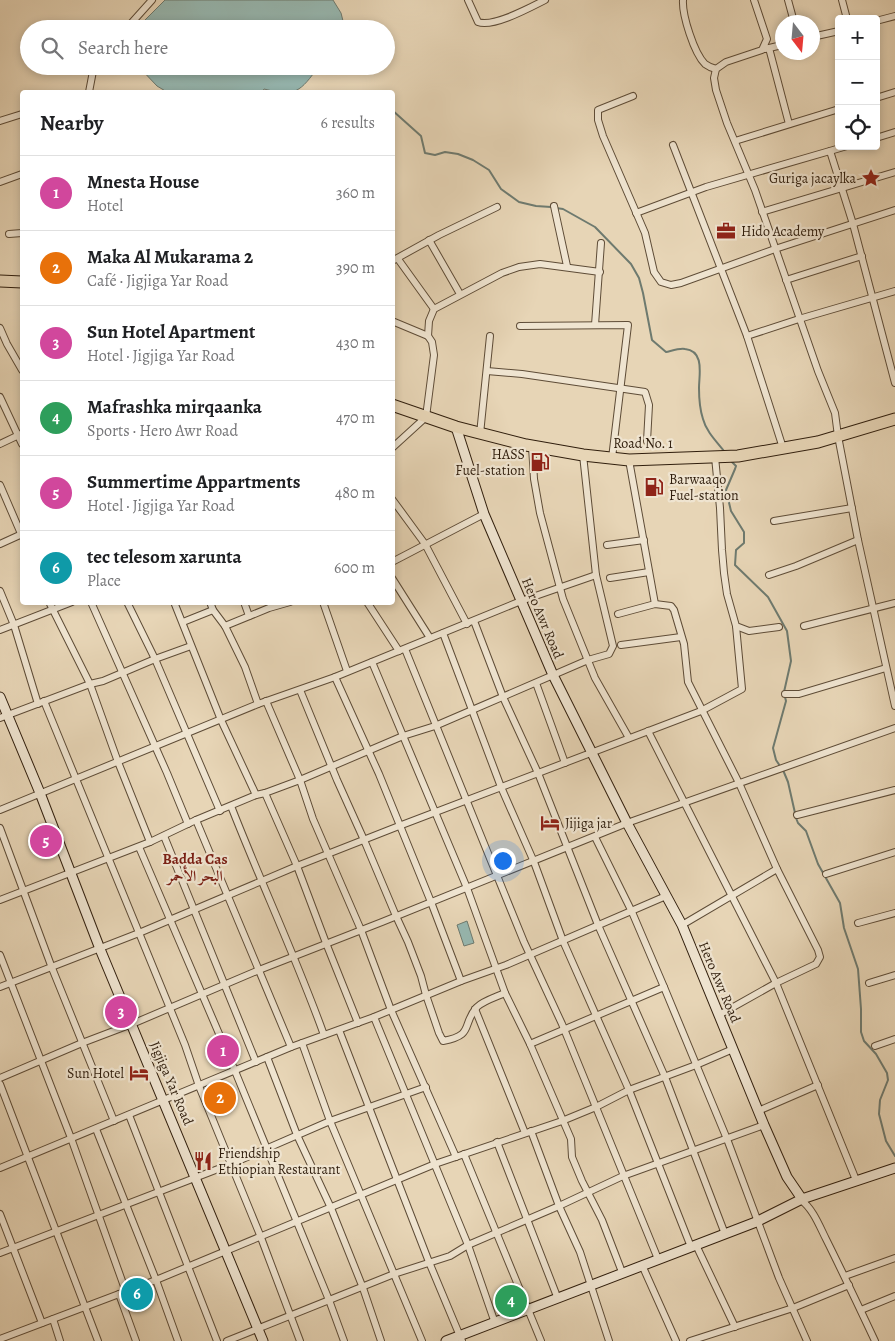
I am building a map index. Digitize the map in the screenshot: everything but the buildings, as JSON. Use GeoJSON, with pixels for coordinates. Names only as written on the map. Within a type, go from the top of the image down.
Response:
{"type":"FeatureCollection","features":[{"type":"Feature","properties":{"kind":"highway"},"geometry":{"type":"LineString","coordinates":[[0,281],[20,282]]}},
{"type":"Feature","properties":{"kind":"highway","name":"Road No. 1"},"geometry":{"type":"LineString","coordinates":[[395,406],[480,434],[532,446],[583,455],[629,460],[738,456],[818,442],[895,419]]}},
{"type":"Feature","properties":{"kind":"main road","name":"Hero Awr Road"},"geometry":{"type":"LineString","coordinates":[[456,427],[484,514],[553,675],[591,753],[682,926],[764,1125],[787,1177],[801,1199]]}},
{"type":"Feature","properties":{"kind":"main road","name":"Jigjiga Yar Road"},"geometry":{"type":"LineString","coordinates":[[0,696],[4,716],[40,793],[100,949],[264,1341]]}},
{"type":"Feature","properties":{"kind":"main road"},"geometry":{"type":"LineString","coordinates":[[446,1341],[461,1338],[495,1322],[558,1299],[622,1272],[756,1222],[801,1199],[895,1168]]}},
{"type":"Feature","properties":{"kind":"street"},"geometry":{"type":"LineString","coordinates":[[134,20],[152,0]]}},
{"type":"Feature","properties":{"kind":"street"},"geometry":{"type":"LineString","coordinates":[[468,0],[478,22],[490,24],[545,0]]}},
{"type":"Feature","properties":{"kind":"street"},"geometry":{"type":"LineString","coordinates":[[683,0],[683,14],[699,56],[708,66],[716,69]]}},
{"type":"Feature","properties":{"kind":"street"},"geometry":{"type":"LineString","coordinates":[[754,0],[767,39],[765,49],[789,124]]}},
{"type":"Feature","properties":{"kind":"street"},"geometry":{"type":"LineString","coordinates":[[788,0],[792,15]]}},
{"type":"Feature","properties":{"kind":"street"},"geometry":{"type":"LineString","coordinates":[[842,0],[846,15]]}},
{"type":"Feature","properties":{"kind":"street"},"geometry":{"type":"LineString","coordinates":[[880,20],[895,16]]}},
{"type":"Feature","properties":{"kind":"street"},"geometry":{"type":"LineString","coordinates":[[820,35],[835,32]]}},
{"type":"Feature","properties":{"kind":"street"},"geometry":{"type":"LineString","coordinates":[[775,47],[726,62],[716,69],[714,78],[716,90],[727,124],[749,175],[799,319],[835,413],[858,540],[895,706]]}},
{"type":"Feature","properties":{"kind":"street"},"geometry":{"type":"LineString","coordinates":[[88,90],[92,75]]}},
{"type":"Feature","properties":{"kind":"street"},"geometry":{"type":"LineString","coordinates":[[880,97],[895,92]]}},
{"type":"Feature","properties":{"kind":"street"},"geometry":{"type":"LineString","coordinates":[[633,96],[598,110],[598,120],[603,136],[645,233],[654,272],[661,282],[671,285],[682,283],[775,249],[895,210]]}},
{"type":"Feature","properties":{"kind":"street"},"geometry":{"type":"LineString","coordinates":[[735,141],[835,110]]}},
{"type":"Feature","properties":{"kind":"street"},"geometry":{"type":"LineString","coordinates":[[0,121],[20,115]]}},
{"type":"Feature","properties":{"kind":"street"},"geometry":{"type":"LineString","coordinates":[[880,137],[895,132]]}},
{"type":"Feature","properties":{"kind":"street"},"geometry":{"type":"LineString","coordinates":[[673,145],[747,336],[783,448]]}},
{"type":"Feature","properties":{"kind":"street"},"geometry":{"type":"LineString","coordinates":[[636,213],[706,187],[835,150]]}},
{"type":"Feature","properties":{"kind":"street"},"geometry":{"type":"LineString","coordinates":[[830,151],[862,256],[895,383]]}},
{"type":"Feature","properties":{"kind":"street"},"geometry":{"type":"LineString","coordinates":[[762,212],[895,172]]}},
{"type":"Feature","properties":{"kind":"street"},"geometry":{"type":"LineString","coordinates":[[0,182],[20,175]]}},
{"type":"Feature","properties":{"kind":"street"},"geometry":{"type":"LineString","coordinates":[[554,206],[567,266]]}},
{"type":"Feature","properties":{"kind":"street"},"geometry":{"type":"LineString","coordinates":[[434,309],[395,260],[429,240],[497,207]]}},
{"type":"Feature","properties":{"kind":"street"},"geometry":{"type":"LineString","coordinates":[[9,234],[20,233]]}},
{"type":"Feature","properties":{"kind":"street"},"geometry":{"type":"LineString","coordinates":[[429,240],[460,294]]}},
{"type":"Feature","properties":{"kind":"street"},"geometry":{"type":"LineString","coordinates":[[596,325],[601,243]]}},
{"type":"Feature","properties":{"kind":"street"},"geometry":{"type":"LineString","coordinates":[[786,280],[862,256]]}},
{"type":"Feature","properties":{"kind":"street"},"geometry":{"type":"LineString","coordinates":[[428,336],[429,322],[434,309],[502,273],[519,267],[540,264],[567,266],[600,272]]}},
{"type":"Feature","properties":{"kind":"street"},"geometry":{"type":"LineString","coordinates":[[747,336],[895,291]]}},
{"type":"Feature","properties":{"kind":"street"},"geometry":{"type":"LineString","coordinates":[[395,322],[428,336],[432,342],[434,355],[426,417],[395,445]]}},
{"type":"Feature","properties":{"kind":"street"},"geometry":{"type":"LineString","coordinates":[[520,326],[628,325],[612,458]]}},
{"type":"Feature","properties":{"kind":"street"},"geometry":{"type":"LineString","coordinates":[[0,328],[20,367]]}},
{"type":"Feature","properties":{"kind":"street"},"geometry":{"type":"LineString","coordinates":[[480,434],[490,336]]}},
{"type":"Feature","properties":{"kind":"street"},"geometry":{"type":"LineString","coordinates":[[0,347],[7,344]]}},
{"type":"Feature","properties":{"kind":"street"},"geometry":{"type":"LineString","coordinates":[[487,371],[644,392],[649,406],[647,441]]}},
{"type":"Feature","properties":{"kind":"street"},"geometry":{"type":"LineString","coordinates":[[0,397],[20,433]]}},
{"type":"Feature","properties":{"kind":"street"},"geometry":{"type":"LineString","coordinates":[[0,444],[20,435]]}},
{"type":"Feature","properties":{"kind":"street"},"geometry":{"type":"LineString","coordinates":[[532,446],[534,480],[540,513],[548,549],[563,599],[595,678],[630,738]]}},
{"type":"Feature","properties":{"kind":"street"},"geometry":{"type":"LineString","coordinates":[[0,900],[139,847],[196,820],[256,795],[300,780],[402,736],[435,726],[588,660],[609,654],[613,646],[596,575],[583,455]]}},
{"type":"Feature","properties":{"kind":"street"},"geometry":{"type":"LineString","coordinates":[[0,987],[100,949],[297,866],[701,711],[742,689],[736,626],[727,594],[724,573],[715,457]]}},
{"type":"Feature","properties":{"kind":"street"},"geometry":{"type":"LineString","coordinates":[[629,460],[655,604]]}},
{"type":"Feature","properties":{"kind":"street"},"geometry":{"type":"LineString","coordinates":[[0,485],[20,530]]}},
{"type":"Feature","properties":{"kind":"street"},"geometry":{"type":"LineString","coordinates":[[395,503],[425,544],[467,624]]}},
{"type":"Feature","properties":{"kind":"street"},"geometry":{"type":"LineString","coordinates":[[774,521],[852,508]]}},
{"type":"Feature","properties":{"kind":"street"},"geometry":{"type":"LineString","coordinates":[[395,560],[484,514]]}},
{"type":"Feature","properties":{"kind":"street"},"geometry":{"type":"LineString","coordinates":[[0,544],[20,536]]}},
{"type":"Feature","properties":{"kind":"street"},"geometry":{"type":"LineString","coordinates":[[607,546],[644,540]]}},
{"type":"Feature","properties":{"kind":"street"},"geometry":{"type":"LineString","coordinates":[[770,575],[858,540]]}},
{"type":"Feature","properties":{"kind":"street"},"geometry":{"type":"LineString","coordinates":[[610,578],[649,572]]}},
{"type":"Feature","properties":{"kind":"street"},"geometry":{"type":"LineString","coordinates":[[0,810],[258,704],[335,677],[521,601],[596,575]]}},
{"type":"Feature","properties":{"kind":"street"},"geometry":{"type":"LineString","coordinates":[[395,583],[430,638]]}},
{"type":"Feature","properties":{"kind":"street"},"geometry":{"type":"LineString","coordinates":[[0,590],[41,703],[139,933],[300,1341]]}},
{"type":"Feature","properties":{"kind":"street"},"geometry":{"type":"LineString","coordinates":[[618,614],[655,604],[671,606],[674,610],[684,644],[688,682],[739,783],[776,868],[820,957],[816,964],[776,983],[719,1015]]}},
{"type":"Feature","properties":{"kind":"street"},"geometry":{"type":"LineString","coordinates":[[804,626],[895,604]]}},
{"type":"Feature","properties":{"kind":"street"},"geometry":{"type":"LineString","coordinates":[[50,605],[90,684],[118,762],[150,842]]}},
{"type":"Feature","properties":{"kind":"street"},"geometry":{"type":"LineString","coordinates":[[0,630],[64,605]]}},
{"type":"Feature","properties":{"kind":"street"},"geometry":{"type":"LineString","coordinates":[[92,605],[188,824]]}},
{"type":"Feature","properties":{"kind":"street"},"geometry":{"type":"LineString","coordinates":[[128,605],[155,659],[220,811]]}},
{"type":"Feature","properties":{"kind":"street"},"geometry":{"type":"LineString","coordinates":[[175,605],[221,720],[256,795]]}},
{"type":"Feature","properties":{"kind":"street"},"geometry":{"type":"LineString","coordinates":[[211,605],[225,626],[245,667],[258,704]]}},
{"type":"Feature","properties":{"kind":"street"},"geometry":{"type":"LineString","coordinates":[[245,605],[249,616]]}},
{"type":"Feature","properties":{"kind":"street"},"geometry":{"type":"LineString","coordinates":[[225,626],[279,605]]}},
{"type":"Feature","properties":{"kind":"street"},"geometry":{"type":"LineString","coordinates":[[323,605],[347,671]]}},
{"type":"Feature","properties":{"kind":"street"},"geometry":{"type":"LineString","coordinates":[[369,605],[402,650],[467,800],[529,954],[564,1028],[658,1259]]}},
{"type":"Feature","properties":{"kind":"street"},"geometry":{"type":"LineString","coordinates":[[183,622],[213,610]]}},
{"type":"Feature","properties":{"kind":"street"},"geometry":{"type":"LineString","coordinates":[[474,621],[503,697],[538,773],[598,925],[665,1077],[726,1234]]}},
{"type":"Feature","properties":{"kind":"street"},"geometry":{"type":"LineString","coordinates":[[736,626],[749,631],[779,627]]}},
{"type":"Feature","properties":{"kind":"street"},"geometry":{"type":"LineString","coordinates":[[443,633],[500,787],[534,862],[563,940],[629,1090],[694,1246],[735,1327]]}},
{"type":"Feature","properties":{"kind":"street"},"geometry":{"type":"LineString","coordinates":[[621,645],[681,637]]}},
{"type":"Feature","properties":{"kind":"street"},"geometry":{"type":"LineString","coordinates":[[4,716],[191,646]]}},
{"type":"Feature","properties":{"kind":"street"},"geometry":{"type":"LineString","coordinates":[[372,662],[467,888],[505,993],[530,1044],[571,1139],[572,1157],[602,1220],[622,1272]]}},
{"type":"Feature","properties":{"kind":"street"},"geometry":{"type":"LineString","coordinates":[[785,694],[799,694],[886,668]]}},
{"type":"Feature","properties":{"kind":"street"},"geometry":{"type":"LineString","coordinates":[[335,677],[379,774],[461,981]]}},
{"type":"Feature","properties":{"kind":"street"},"geometry":{"type":"LineString","coordinates":[[536,683],[565,763]]}},
{"type":"Feature","properties":{"kind":"street"},"geometry":{"type":"LineString","coordinates":[[300,690],[408,942],[443,1041],[461,1037],[478,1005],[505,993]]}},
{"type":"Feature","properties":{"kind":"street"},"geometry":{"type":"LineString","coordinates":[[266,701],[300,780],[313,819],[362,930],[391,1010],[456,1157]]}},
{"type":"Feature","properties":{"kind":"street"},"geometry":{"type":"LineString","coordinates":[[0,1078],[259,970],[534,862],[627,823],[895,728]]}},
{"type":"Feature","properties":{"kind":"street"},"geometry":{"type":"LineString","coordinates":[[648,731],[776,983],[856,1180]]}},
{"type":"Feature","properties":{"kind":"street"},"geometry":{"type":"LineString","coordinates":[[797,815],[895,790]]}},
{"type":"Feature","properties":{"kind":"street"},"geometry":{"type":"LineString","coordinates":[[265,793],[297,866],[358,1022]]}},
{"type":"Feature","properties":{"kind":"street"},"geometry":{"type":"LineString","coordinates":[[231,806],[261,882],[295,956],[324,1035]]}},
{"type":"Feature","properties":{"kind":"street"},"geometry":{"type":"LineString","coordinates":[[196,820],[291,1047]]}},
{"type":"Feature","properties":{"kind":"street"},"geometry":{"type":"LineString","coordinates":[[0,828],[52,968],[114,1121]]}},
{"type":"Feature","properties":{"kind":"street"},"geometry":{"type":"LineString","coordinates":[[164,836],[256,1062]]}},
{"type":"Feature","properties":{"kind":"street"},"geometry":{"type":"LineString","coordinates":[[595,836],[632,912],[664,987],[727,1139],[756,1222],[807,1341]]}},
{"type":"Feature","properties":{"kind":"street"},"geometry":{"type":"LineString","coordinates":[[139,847],[235,1071],[344,1341]]}},
{"type":"Feature","properties":{"kind":"street"},"geometry":{"type":"LineString","coordinates":[[826,874],[895,852]]}},
{"type":"Feature","properties":{"kind":"street"},"geometry":{"type":"LineString","coordinates":[[682,926],[776,868]]}},
{"type":"Feature","properties":{"kind":"street"},"geometry":{"type":"LineString","coordinates":[[0,1168],[291,1047],[374,1017],[495,968],[632,912],[666,896]]}},
{"type":"Feature","properties":{"kind":"street"},"geometry":{"type":"LineString","coordinates":[[858,922],[895,913]]}},
{"type":"Feature","properties":{"kind":"street"},"geometry":{"type":"LineString","coordinates":[[0,955],[12,982],[99,1216],[136,1341]]}},
{"type":"Feature","properties":{"kind":"street"},"geometry":{"type":"LineString","coordinates":[[868,983],[895,975]]}},
{"type":"Feature","properties":{"kind":"street"},"geometry":{"type":"LineString","coordinates":[[530,1044],[664,987]]}},
{"type":"Feature","properties":{"kind":"street"},"geometry":{"type":"LineString","coordinates":[[475,1009],[580,1252],[609,1341]]}},
{"type":"Feature","properties":{"kind":"street"},"geometry":{"type":"LineString","coordinates":[[374,1017],[468,1245],[495,1322]]}},
{"type":"Feature","properties":{"kind":"street"},"geometry":{"type":"LineString","coordinates":[[339,1030],[429,1262],[461,1338]]}},
{"type":"Feature","properties":{"kind":"street"},"geometry":{"type":"LineString","coordinates":[[875,1046],[895,1039]]}},
{"type":"Feature","properties":{"kind":"street"},"geometry":{"type":"LineString","coordinates":[[302,1043],[330,1121],[422,1341]]}},
{"type":"Feature","properties":{"kind":"street"},"geometry":{"type":"LineString","coordinates":[[0,1339],[156,1280],[435,1164],[562,1121],[596,1107],[629,1090],[733,1049]]}},
{"type":"Feature","properties":{"kind":"street"},"geometry":{"type":"LineString","coordinates":[[267,1057],[297,1135],[331,1208],[363,1288],[381,1341]]}},
{"type":"Feature","properties":{"kind":"street"},"geometry":{"type":"LineString","coordinates":[[0,1084],[26,1157],[98,1341]]}},
{"type":"Feature","properties":{"kind":"street"},"geometry":{"type":"LineString","coordinates":[[758,1111],[818,1085]]}},
{"type":"Feature","properties":{"kind":"street"},"geometry":{"type":"LineString","coordinates":[[0,1252],[99,1216],[231,1164],[330,1121],[426,1086]]}},
{"type":"Feature","properties":{"kind":"street"},"geometry":{"type":"LineString","coordinates":[[129,1115],[217,1341]]}},
{"type":"Feature","properties":{"kind":"street"},"geometry":{"type":"LineString","coordinates":[[227,1341],[394,1274],[450,1256],[468,1245],[623,1176],[764,1125]]}},
{"type":"Feature","properties":{"kind":"street"},"geometry":{"type":"LineString","coordinates":[[96,1128],[178,1341]]}},
{"type":"Feature","properties":{"kind":"street"},"geometry":{"type":"LineString","coordinates":[[497,1142],[558,1299]]}},
{"type":"Feature","properties":{"kind":"street"},"geometry":{"type":"LineString","coordinates":[[464,1154],[541,1341]]}},
{"type":"Feature","properties":{"kind":"street"},"geometry":{"type":"LineString","coordinates":[[801,1199],[807,1205],[845,1276],[875,1341]]}},
{"type":"Feature","properties":{"kind":"street"},"geometry":{"type":"LineString","coordinates":[[0,1214],[42,1324]]}},
{"type":"Feature","properties":{"kind":"street"},"geometry":{"type":"LineString","coordinates":[[845,1276],[895,1258]]}},
{"type":"Feature","properties":{"kind":"street"},"geometry":{"type":"LineString","coordinates":[[642,1265],[676,1341]]}},
{"type":"Feature","properties":{"kind":"street"},"geometry":{"type":"LineString","coordinates":[[690,1341],[793,1308],[849,1285]]}},
{"type":"Feature","properties":{"kind":"street"},"geometry":{"type":"LineString","coordinates":[[861,1310],[895,1296]]}},
{"type":"Feature","properties":{"kind":"street"},"geometry":{"type":"LineString","coordinates":[[53,1319],[60,1341]]}},
{"type":"Feature","properties":{"kind":"street"},"geometry":{"type":"LineString","coordinates":[[18,1333],[22,1341]]}},
{"type":"Feature","properties":{"kind":"water"},"geometry":{"type":"Polygon","coordinates":[[[165,0],[333,0],[343,20],[145,20],[165,0]]]}},
{"type":"Feature","properties":{"kind":"water"},"geometry":{"type":"Polygon","coordinates":[[[147,75],[312,75],[302,87],[296,90],[164,90],[147,75]]]}},
{"type":"Feature","properties":{"kind":"water"},"geometry":{"type":"Polygon","coordinates":[[[467,921],[474,943],[464,946],[457,925],[467,921]]]}},
{"type":"Feature","properties":{"kind":"waterway"},"geometry":{"type":"LineString","coordinates":[[395,113],[421,136],[425,153],[435,155],[445,152],[458,154],[473,160],[489,170],[501,189],[519,202],[551,207]]}},
{"type":"Feature","properties":{"kind":"waterway"},"geometry":{"type":"LineString","coordinates":[[556,208],[563,209],[595,227],[631,264],[639,278],[652,340],[666,352],[683,349],[696,354],[700,364],[699,395],[704,423],[724,451]]}},
{"type":"Feature","properties":{"kind":"waterway"},"geometry":{"type":"LineString","coordinates":[[731,461],[736,466],[726,490],[731,511],[744,532],[744,543],[736,550],[735,565],[768,597],[787,631],[791,661],[784,692]]}},
{"type":"Feature","properties":{"kind":"waterway"},"geometry":{"type":"LineString","coordinates":[[780,766],[776,760],[773,748],[786,701],[785,697]]}},
{"type":"Feature","properties":{"kind":"waterway"},"geometry":{"type":"LineString","coordinates":[[783,770],[788,782],[795,813]]}},
{"type":"Feature","properties":{"kind":"waterway"},"geometry":{"type":"LineString","coordinates":[[796,818],[806,831],[818,864],[840,903],[844,928],[858,969],[861,1032],[864,1041],[876,1054],[887,1073],[888,1080],[880,1100],[879,1114],[886,1141],[895,1156]]}},
{"type":"Feature","properties":{"kind":"place","name":"Guriga jacaylka"},"geometry":{"type":"Point","coordinates":[871,178]}},
{"type":"Feature","properties":{"kind":"place","name":"Hido Academy"},"geometry":{"type":"Point","coordinates":[726,231]}},
{"type":"Feature","properties":{"kind":"place","name":"HASS Fuel-station"},"geometry":{"type":"Point","coordinates":[540,462]}},
{"type":"Feature","properties":{"kind":"place","name":"Barwaaqo Fuel-station"},"geometry":{"type":"Point","coordinates":[654,487]}},
{"type":"Feature","properties":{"kind":"place","name":"Jijiga jar"},"geometry":{"type":"Point","coordinates":[550,823]}},
{"type":"Feature","properties":{"kind":"place","name":"Summertime Appartments"},"geometry":{"type":"Point","coordinates":[46,841]}},
{"type":"Feature","properties":{"kind":"place","name":"Sun Hotel Apartment"},"geometry":{"type":"Point","coordinates":[121,1012]}},
{"type":"Feature","properties":{"kind":"place","name":"Mnesta House"},"geometry":{"type":"Point","coordinates":[223,1051]}},
{"type":"Feature","properties":{"kind":"place","name":"Sun Hotel"},"geometry":{"type":"Point","coordinates":[139,1073]}},
{"type":"Feature","properties":{"kind":"place","name":"Maka Al Mukarama 2"},"geometry":{"type":"Point","coordinates":[220,1098]}},
{"type":"Feature","properties":{"kind":"place","name":"Friendship Ethiopian Restaurant"},"geometry":{"type":"Point","coordinates":[203,1161]}},
{"type":"Feature","properties":{"kind":"place","name":"tec telesom xarunta"},"geometry":{"type":"Point","coordinates":[137,1294]}},
{"type":"Feature","properties":{"kind":"place","name":"Mafrashka mirqaanka"},"geometry":{"type":"Point","coordinates":[511,1301]}},
{"type":"Feature","properties":{"kind":"district","name":"Badda Cas البحر الأحمر"},"geometry":{"type":"Point","coordinates":[195,868]}}]}
